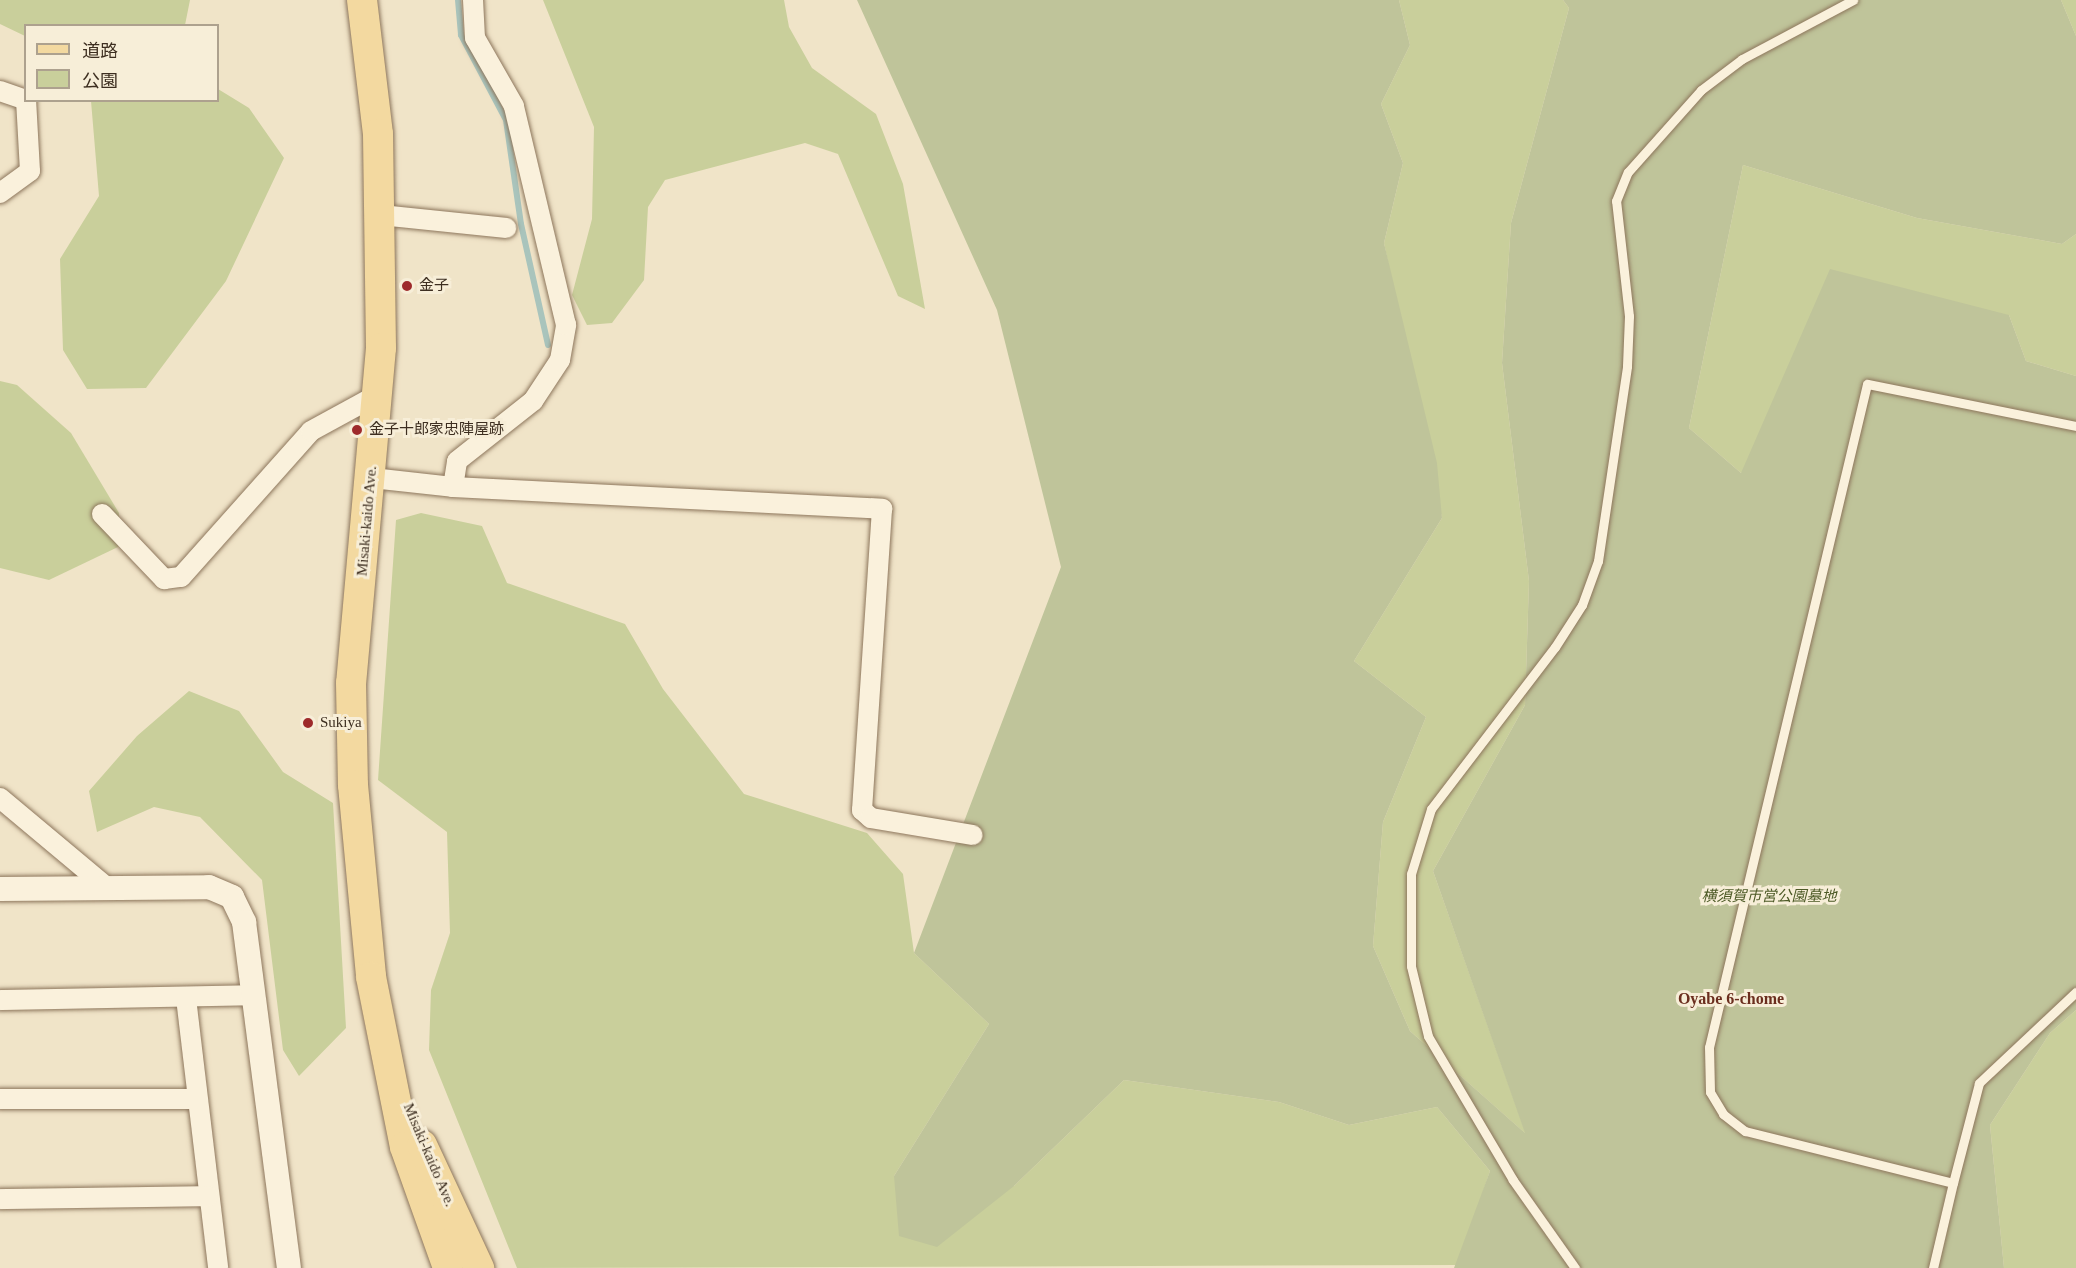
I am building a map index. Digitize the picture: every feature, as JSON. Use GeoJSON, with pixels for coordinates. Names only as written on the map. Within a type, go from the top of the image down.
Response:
{"type":"FeatureCollection","features":[{"type":"Feature","properties":{"kind":"main road","name":"Misaki-kaido Ave."},"geometry":{"type":"LineString","coordinates":[[362,0],[381,215],[377,396],[372,478],[351,683],[353,785],[371,976],[405,1147],[447,1268]]}},
{"type":"Feature","properties":{"kind":"main road","name":"Misaki-kaido Ave."},"geometry":{"type":"LineString","coordinates":[[384,1041],[420,1140],[479,1268]]}},
{"type":"Feature","properties":{"kind":"street"},"geometry":{"type":"LineString","coordinates":[[453,487],[457,461],[533,401],[560,360],[566,325],[514,106],[475,38],[473,0]]}},
{"type":"Feature","properties":{"kind":"street"},"geometry":{"type":"LineString","coordinates":[[0,91],[24,99]]}},
{"type":"Feature","properties":{"kind":"street"},"geometry":{"type":"LineString","coordinates":[[0,193],[30,171],[26,102]]}},
{"type":"Feature","properties":{"kind":"street"},"geometry":{"type":"LineString","coordinates":[[381,215],[506,228]]}},
{"type":"Feature","properties":{"kind":"street"},"geometry":{"type":"LineString","coordinates":[[102,514],[164,579],[181,577],[311,431],[377,396]]}},
{"type":"Feature","properties":{"kind":"street"},"geometry":{"type":"LineString","coordinates":[[372,478],[453,487],[882,508],[862,810],[871,818],[973,835]]}},
{"type":"Feature","properties":{"kind":"street"},"geometry":{"type":"LineString","coordinates":[[0,798],[110,890]]}},
{"type":"Feature","properties":{"kind":"street"},"geometry":{"type":"LineString","coordinates":[[0,889],[110,890],[209,887],[232,897],[244,922],[289,1268]]}},
{"type":"Feature","properties":{"kind":"street"},"geometry":{"type":"LineString","coordinates":[[0,1000],[254,995]]}},
{"type":"Feature","properties":{"kind":"street"},"geometry":{"type":"LineString","coordinates":[[186,998],[196,1099],[218,1268]]}},
{"type":"Feature","properties":{"kind":"street"},"geometry":{"type":"LineString","coordinates":[[0,1100],[196,1099]]}},
{"type":"Feature","properties":{"kind":"street"},"geometry":{"type":"LineString","coordinates":[[0,1199],[208,1196]]}},
{"type":"Feature","properties":{"kind":"lane"},"geometry":{"type":"LineString","coordinates":[[1575,1268],[1507,1170],[1428,1036],[1411,966],[1411,874],[1431,809],[1555,647],[1582,605],[1599,561],[1627,366],[1629,316],[1616,201],[1628,172],[1701,90],[1742,59],[1853,0]]}},
{"type":"Feature","properties":{"kind":"lane"},"geometry":{"type":"LineString","coordinates":[[1953,1183],[1745,1131],[1723,1114],[1710,1092],[1708,1047],[1867,384],[2076,426]]}},
{"type":"Feature","properties":{"kind":"lane"},"geometry":{"type":"LineString","coordinates":[[1933,1268],[1979,1083],[2076,992]]}},
{"type":"Feature","properties":{"kind":"green space"},"geometry":{"type":"Polygon","coordinates":[[[0,0],[190,0],[185,24],[24,24],[24,36],[0,24],[0,0]]]}},
{"type":"Feature","properties":{"kind":"green space"},"geometry":{"type":"Polygon","coordinates":[[[543,0],[784,0],[789,27],[812,68],[876,114],[903,184],[925,309],[898,296],[838,154],[805,143],[665,180],[648,207],[644,280],[612,323],[587,325],[572,295],[592,219],[594,127],[543,0]]]}},
{"type":"Feature","properties":{"kind":"green space","name":"横須賀市営公園墓地"},"geometry":{"type":"Polygon","coordinates":[[[857,0],[1399,0],[1410,45],[1381,104],[1403,163],[1384,243],[1437,463],[1442,518],[1354,661],[1426,717],[1383,822],[1373,946],[1410,1031],[1525,1133],[1433,871],[1525,705],[1529,581],[1502,363],[1511,223],[1569,8],[1563,0],[2061,0],[2076,36],[2076,234],[2062,244],[1917,218],[1743,165],[1689,428],[1741,473],[1830,269],[2009,315],[2026,361],[2076,376],[2076,1010],[2050,1033],[1990,1125],[2004,1268],[1454,1268],[1490,1171],[1437,1107],[1349,1125],[1279,1102],[1124,1080],[1014,1186],[937,1247],[899,1236],[894,1176],[989,1024],[914,953],[1061,567],[997,310],[857,0]]]}},
{"type":"Feature","properties":{"kind":"green space"},"geometry":{"type":"Polygon","coordinates":[[[1399,0],[1563,0],[1569,8],[1511,223],[1502,363],[1529,581],[1525,705],[1433,871],[1526,1134],[1410,1031],[1373,946],[1383,822],[1426,717],[1354,661],[1442,518],[1384,243],[1403,163],[1381,104],[1410,45],[1399,0]]]}},
{"type":"Feature","properties":{"kind":"green space"},"geometry":{"type":"Polygon","coordinates":[[[2061,0],[2076,0],[2076,36],[2061,0]]]}},
{"type":"Feature","properties":{"kind":"green space"},"geometry":{"type":"Polygon","coordinates":[[[219,90],[249,108],[284,158],[226,281],[146,388],[87,389],[63,350],[60,259],[99,196],[91,102],[219,102],[219,90]]]}},
{"type":"Feature","properties":{"kind":"green space"},"geometry":{"type":"Polygon","coordinates":[[[1743,165],[1917,218],[2062,244],[2076,234],[2076,376],[2026,361],[2009,315],[1741,473],[1689,428],[1743,165]]]}},
{"type":"Feature","properties":{"kind":"green space"},"geometry":{"type":"Polygon","coordinates":[[[0,381],[17,385],[71,433],[119,513],[118,547],[49,580],[0,568],[0,381]]]}},
{"type":"Feature","properties":{"kind":"green space"},"geometry":{"type":"Polygon","coordinates":[[[421,513],[482,526],[507,583],[625,624],[663,689],[744,794],[867,833],[903,874],[914,953],[989,1024],[894,1176],[1014,1186],[1124,1080],[1279,1102],[1349,1125],[1437,1107],[1490,1171],[1458,1265],[517,1268],[429,1050],[431,990],[450,933],[447,832],[378,780],[396,520],[421,513]]]}},
{"type":"Feature","properties":{"kind":"green space"},"geometry":{"type":"Polygon","coordinates":[[[189,691],[239,711],[283,772],[333,803],[346,1028],[299,1076],[283,1050],[262,880],[200,817],[154,807],[97,832],[89,791],[137,736],[189,691]]]}},
{"type":"Feature","properties":{"kind":"green space"},"geometry":{"type":"Polygon","coordinates":[[[2076,1010],[2076,1268],[2004,1268],[1990,1125],[2050,1033],[2076,1010]]]}},
{"type":"Feature","properties":{"kind":"waterway"},"geometry":{"type":"LineString","coordinates":[[458,0],[461,35],[506,120],[521,224],[548,345]]}},
{"type":"Feature","properties":{"kind":"place","name":"金子"},"geometry":{"type":"Point","coordinates":[407,286]}},
{"type":"Feature","properties":{"kind":"place","name":"金子十郎家忠陣屋跡"},"geometry":{"type":"Point","coordinates":[357,430]}},
{"type":"Feature","properties":{"kind":"place","name":"Sukiya"},"geometry":{"type":"Point","coordinates":[308,723]}},
{"type":"Feature","properties":{"kind":"district","name":"Oyabe 6-chome"},"geometry":{"type":"Point","coordinates":[1731,999]}}]}
